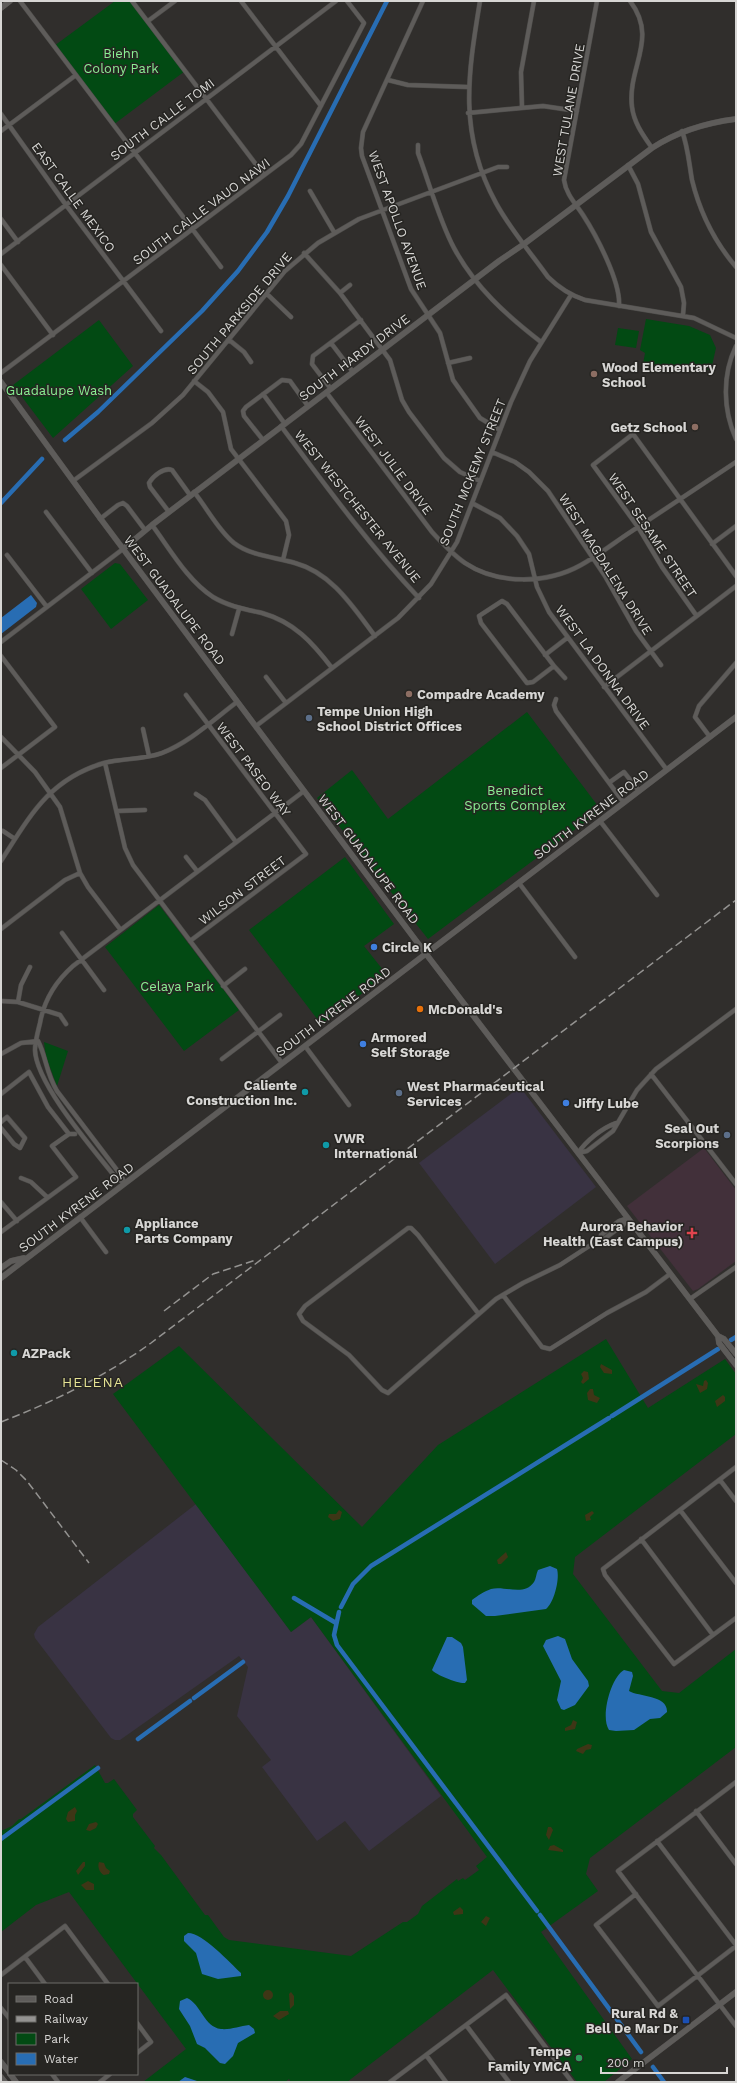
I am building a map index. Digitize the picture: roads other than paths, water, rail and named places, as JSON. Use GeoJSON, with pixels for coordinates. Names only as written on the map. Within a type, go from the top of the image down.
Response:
{"type":"FeatureCollection","features":[{"type":"Feature","properties":{"kind":"main road"},"geometry":{"type":"LineString","coordinates":[[2,7],[10,1]]}},
{"type":"Feature","properties":{"kind":"main road","name":"SOUTH HARDY DRIVE"},"geometry":{"type":"LineString","coordinates":[[123,549],[145,530],[475,279],[652,148],[682,131],[710,123],[736,119]]}},
{"type":"Feature","properties":{"kind":"main road","name":"WEST GUADALUPE ROAD"},"geometry":{"type":"LineString","coordinates":[[1,382],[100,519],[426,954],[720,1339]]}},
{"type":"Feature","properties":{"kind":"main road","name":"SOUTH KYRENE ROAD"},"geometry":{"type":"LineString","coordinates":[[1,1278],[736,717]]}},
{"type":"Feature","properties":{"kind":"main road"},"geometry":{"type":"LineString","coordinates":[[1,1268],[11,1261],[28,1257]]}},
{"type":"Feature","properties":{"kind":"main road"},"geometry":{"type":"LineString","coordinates":[[720,1339],[736,1354]]}},
{"type":"Feature","properties":{"kind":"main road"},"geometry":{"type":"LineString","coordinates":[[720,1339],[724,1350],[736,1365]]}},
{"type":"Feature","properties":{"kind":"main road"},"geometry":{"type":"LineString","coordinates":[[618,2082],[736,1992]]}},
{"type":"Feature","properties":{"kind":"main road"},"geometry":{"type":"LineString","coordinates":[[1,2062],[8,2071]]}},
{"type":"Feature","properties":{"kind":"main road"},"geometry":{"type":"LineString","coordinates":[[1,2077],[5,2082]]}},
{"type":"Feature","properties":{"kind":"street"},"geometry":{"type":"LineString","coordinates":[[20,1],[221,267]]}},
{"type":"Feature","properties":{"kind":"street"},"geometry":{"type":"LineString","coordinates":[[132,1],[264,175]]}},
{"type":"Feature","properties":{"kind":"street"},"geometry":{"type":"LineString","coordinates":[[148,21],[175,1]]}},
{"type":"Feature","properties":{"kind":"street"},"geometry":{"type":"LineString","coordinates":[[241,1],[321,106]]}},
{"type":"Feature","properties":{"kind":"street","name":"SOUTH CALLE TOMI"},"geometry":{"type":"LineString","coordinates":[[1,254],[336,1]]}},
{"type":"Feature","properties":{"kind":"street","name":"SOUTH CALLE VAUO NAWI"},"geometry":{"type":"LineString","coordinates":[[1,373],[291,155],[301,144],[364,23],[347,1]]}},
{"type":"Feature","properties":{"kind":"street"},"geometry":{"type":"LineString","coordinates":[[424,1],[388,80],[408,85],[468,87]]}},
{"type":"Feature","properties":{"kind":"street"},"geometry":{"type":"LineString","coordinates":[[480,1],[470,58],[468,87],[468,112],[471,132],[482,173],[495,202],[548,277],[558,287],[571,295],[585,300],[683,315],[705,322],[736,338]]}},
{"type":"Feature","properties":{"kind":"street"},"geometry":{"type":"LineString","coordinates":[[522,107],[521,72],[534,1]]}},
{"type":"Feature","properties":{"kind":"street","name":"WEST TULANE DRIVE"},"geometry":{"type":"LineString","coordinates":[[597,1],[564,180],[565,188],[590,227],[615,280],[620,294],[620,306]]}},
{"type":"Feature","properties":{"kind":"street"},"geometry":{"type":"LineString","coordinates":[[630,1],[642,21],[643,34],[633,91],[632,107],[638,127],[652,148]]}},
{"type":"Feature","properties":{"kind":"street"},"geometry":{"type":"LineString","coordinates":[[1,131],[76,75]]}},
{"type":"Feature","properties":{"kind":"street","name":"WEST APOLLO AVENUE"},"geometry":{"type":"LineString","coordinates":[[388,80],[364,132],[361,148],[362,156],[411,289],[440,333],[453,380],[460,392],[480,418],[500,430]]}},
{"type":"Feature","properties":{"kind":"street"},"geometry":{"type":"LineString","coordinates":[[468,112],[551,106],[577,111]]}},
{"type":"Feature","properties":{"kind":"street","name":"EAST CALLE MEXICO"},"geometry":{"type":"LineString","coordinates":[[1,114],[66,205],[161,331]]}},
{"type":"Feature","properties":{"kind":"street"},"geometry":{"type":"LineString","coordinates":[[682,131],[688,147],[692,178],[700,208],[719,246],[736,267]]}},
{"type":"Feature","properties":{"kind":"street"},"geometry":{"type":"LineString","coordinates":[[418,144],[418,153],[453,247],[475,279],[510,318],[541,342]]}},
{"type":"Feature","properties":{"kind":"street"},"geometry":{"type":"LineString","coordinates":[[628,165],[638,184],[651,232],[681,287],[684,303],[683,315]]}},
{"type":"Feature","properties":{"kind":"street","name":"SOUTH PARKSIDE DRIVE"},"geometry":{"type":"LineString","coordinates":[[73,481],[152,423],[183,395],[266,293],[285,271],[304,253],[334,232],[382,211],[482,173],[498,168],[508,167]]}},
{"type":"Feature","properties":{"kind":"street"},"geometry":{"type":"LineString","coordinates":[[310,191],[334,232]]}},
{"type":"Feature","properties":{"kind":"street"},"geometry":{"type":"LineString","coordinates":[[1,219],[18,242]]}},
{"type":"Feature","properties":{"kind":"street"},"geometry":{"type":"LineString","coordinates":[[304,253],[340,293],[383,349],[390,360],[402,400],[409,412],[444,458],[460,472],[480,482]]}},
{"type":"Feature","properties":{"kind":"street"},"geometry":{"type":"LineString","coordinates":[[1,265],[53,335]]}},
{"type":"Feature","properties":{"kind":"street"},"geometry":{"type":"LineString","coordinates":[[340,293],[350,285]]}},
{"type":"Feature","properties":{"kind":"street"},"geometry":{"type":"LineString","coordinates":[[266,293],[291,317]]}},
{"type":"Feature","properties":{"kind":"street","name":"SOUTH MCKEMY STREET"},"geometry":{"type":"LineString","coordinates":[[256,726],[375,636],[419,598],[436,577],[451,553],[516,389],[541,342],[571,295]]}},
{"type":"Feature","properties":{"kind":"street"},"geometry":{"type":"LineString","coordinates":[[353,372],[331,343],[361,320]]}},
{"type":"Feature","properties":{"kind":"street"},"geometry":{"type":"LineString","coordinates":[[228,338],[244,352],[251,362]]}},
{"type":"Feature","properties":{"kind":"street","name":"WEST JULIE DRIVE"},"geometry":{"type":"LineString","coordinates":[[331,343],[313,356],[311,360],[312,364],[329,390],[432,532],[451,553],[467,564],[484,572],[518,579],[534,579],[552,576],[571,570],[736,462]]}},
{"type":"Feature","properties":{"kind":"street"},"geometry":{"type":"LineString","coordinates":[[736,346],[730,361],[726,386],[728,411],[736,439]]}},
{"type":"Feature","properties":{"kind":"street"},"geometry":{"type":"LineString","coordinates":[[448,363],[470,358]]}},
{"type":"Feature","properties":{"kind":"street"},"geometry":{"type":"LineString","coordinates":[[263,440],[244,416],[243,412],[263,394],[282,380],[286,379],[290,381],[308,406]]}},
{"type":"Feature","properties":{"kind":"street"},"geometry":{"type":"LineString","coordinates":[[194,381],[208,392],[223,412],[229,443],[238,459],[286,521],[289,535],[283,560]]}},
{"type":"Feature","properties":{"kind":"street","name":"WEST WESTCHESTER AVENUE"},"geometry":{"type":"LineString","coordinates":[[263,394],[331,493],[400,578],[419,598]]}},
{"type":"Feature","properties":{"kind":"street","name":"WEST SESAME STREET"},"geometry":{"type":"LineString","coordinates":[[680,499],[633,434],[592,466],[638,527],[662,567],[696,615]]}},
{"type":"Feature","properties":{"kind":"street","name":"WEST MAGDALENA DRIVE"},"geometry":{"type":"LineString","coordinates":[[492,452],[515,462],[539,481],[548,491],[592,557],[624,613],[661,665]]}},
{"type":"Feature","properties":{"kind":"street"},"geometry":{"type":"LineString","coordinates":[[169,512],[150,487],[149,483],[163,470],[168,469],[172,470],[235,543],[246,550],[312,570],[332,584],[348,600],[375,636]]}},
{"type":"Feature","properties":{"kind":"street"},"geometry":{"type":"LineString","coordinates":[[680,499],[736,576]]}},
{"type":"Feature","properties":{"kind":"street"},"geometry":{"type":"LineString","coordinates":[[100,519],[118,505],[123,503],[127,506],[145,530]]}},
{"type":"Feature","properties":{"kind":"street","name":"WEST LA DONNA DRIVE"},"geometry":{"type":"LineString","coordinates":[[472,503],[488,511],[508,525],[529,554],[534,579],[547,608],[567,638],[667,770]]}},
{"type":"Feature","properties":{"kind":"street"},"geometry":{"type":"LineString","coordinates":[[46,512],[92,573]]}},
{"type":"Feature","properties":{"kind":"street"},"geometry":{"type":"LineString","coordinates":[[152,525],[201,587],[223,602],[239,608],[262,613],[286,622],[302,633],[332,668]]}},
{"type":"Feature","properties":{"kind":"street"},"geometry":{"type":"LineString","coordinates":[[712,544],[736,526]]}},
{"type":"Feature","properties":{"kind":"street","name":"SOUTH HARDY DRIVE"},"geometry":{"type":"LineString","coordinates":[[1,642],[123,549]]}},
{"type":"Feature","properties":{"kind":"street"},"geometry":{"type":"LineString","coordinates":[[7,555],[47,607]]}},
{"type":"Feature","properties":{"kind":"street"},"geometry":{"type":"LineString","coordinates":[[604,686],[736,586]]}},
{"type":"Feature","properties":{"kind":"street"},"geometry":{"type":"LineString","coordinates":[[554,666],[533,682],[527,683],[480,623],[479,616],[502,601],[507,604],[545,655],[565,678]]}},
{"type":"Feature","properties":{"kind":"street"},"geometry":{"type":"LineString","coordinates":[[232,634],[239,608]]}},
{"type":"Feature","properties":{"kind":"street"},"geometry":{"type":"LineString","coordinates":[[545,655],[567,638]]}},
{"type":"Feature","properties":{"kind":"street"},"geometry":{"type":"LineString","coordinates":[[1,656],[55,727],[1,768]]}},
{"type":"Feature","properties":{"kind":"street"},"geometry":{"type":"LineString","coordinates":[[710,737],[696,717],[699,706],[736,663]]}},
{"type":"Feature","properties":{"kind":"street"},"geometry":{"type":"LineString","coordinates":[[266,677],[286,703]]}},
{"type":"Feature","properties":{"kind":"street","name":"WEST PASEO WAY"},"geometry":{"type":"LineString","coordinates":[[186,695],[306,854]]}},
{"type":"Feature","properties":{"kind":"street"},"geometry":{"type":"LineString","coordinates":[[556,699],[554,705],[556,711],[610,782],[624,803]]}},
{"type":"Feature","properties":{"kind":"street"},"geometry":{"type":"LineString","coordinates":[[1,861],[36,807],[51,793],[81,772],[105,763],[161,753],[186,741],[237,702]]}},
{"type":"Feature","properties":{"kind":"street"},"geometry":{"type":"LineString","coordinates":[[143,729],[149,756]]}},
{"type":"Feature","properties":{"kind":"street"},"geometry":{"type":"LineString","coordinates":[[1,737],[18,754],[51,793],[65,820],[80,873],[88,887],[120,929]]}},
{"type":"Feature","properties":{"kind":"street"},"geometry":{"type":"LineString","coordinates":[[105,763],[117,811],[124,848],[133,865],[282,1063]]}},
{"type":"Feature","properties":{"kind":"street"},"geometry":{"type":"LineString","coordinates":[[610,782],[624,772],[639,791]]}},
{"type":"Feature","properties":{"kind":"street"},"geometry":{"type":"LineString","coordinates":[[125,1183],[116,1178],[48,1088],[35,1050],[43,1010],[48,997],[58,980],[81,959],[274,812],[304,791]]}},
{"type":"Feature","properties":{"kind":"street"},"geometry":{"type":"LineString","coordinates":[[196,794],[205,800],[236,842]]}},
{"type":"Feature","properties":{"kind":"street"},"geometry":{"type":"LineString","coordinates":[[117,811],[145,810]]}},
{"type":"Feature","properties":{"kind":"street"},"geometry":{"type":"LineString","coordinates":[[600,821],[657,895]]}},
{"type":"Feature","properties":{"kind":"street"},"geometry":{"type":"LineString","coordinates":[[3,831],[15,839]]}},
{"type":"Feature","properties":{"kind":"street","name":"WILSON STREET"},"geometry":{"type":"LineString","coordinates":[[190,942],[306,854]]}},
{"type":"Feature","properties":{"kind":"street"},"geometry":{"type":"LineString","coordinates":[[186,857],[197,871]]}},
{"type":"Feature","properties":{"kind":"street"},"geometry":{"type":"LineString","coordinates":[[1,929],[65,880],[80,873]]}},
{"type":"Feature","properties":{"kind":"street"},"geometry":{"type":"LineString","coordinates":[[519,883],[575,956]]}},
{"type":"Feature","properties":{"kind":"street"},"geometry":{"type":"LineString","coordinates":[[62,933],[104,990]]}},
{"type":"Feature","properties":{"kind":"street"},"geometry":{"type":"LineString","coordinates":[[18,1002],[21,985],[30,967]]}},
{"type":"Feature","properties":{"kind":"street"},"geometry":{"type":"LineString","coordinates":[[223,986],[245,969]]}},
{"type":"Feature","properties":{"kind":"street"},"geometry":{"type":"LineString","coordinates":[[1,1001],[18,1002],[60,1015],[66,1024]]}},
{"type":"Feature","properties":{"kind":"street"},"geometry":{"type":"LineString","coordinates":[[578,1153],[587,1151],[613,1131],[616,1123],[637,1090],[651,1074],[736,1009]]}},
{"type":"Feature","properties":{"kind":"street"},"geometry":{"type":"LineString","coordinates":[[222,1059],[280,1015]]}},
{"type":"Feature","properties":{"kind":"street"},"geometry":{"type":"LineString","coordinates":[[1,1054],[21,1043],[38,1041]]}},
{"type":"Feature","properties":{"kind":"street"},"geometry":{"type":"LineString","coordinates":[[304,1046],[349,1105]]}},
{"type":"Feature","properties":{"kind":"street"},"geometry":{"type":"LineString","coordinates":[[1,1094],[29,1072],[48,1107],[69,1134]]}},
{"type":"Feature","properties":{"kind":"street"},"geometry":{"type":"LineString","coordinates":[[651,1074],[736,1184]]}},
{"type":"Feature","properties":{"kind":"street"},"geometry":{"type":"LineString","coordinates":[[1,1122],[7,1117],[25,1138],[20,1148],[1,1128]]}},
{"type":"Feature","properties":{"kind":"street"},"geometry":{"type":"LineString","coordinates":[[578,1153],[583,1146],[608,1126],[616,1123]]}},
{"type":"Feature","properties":{"kind":"street"},"geometry":{"type":"LineString","coordinates":[[1,1232],[76,1177],[52,1146],[69,1134],[75,1134]]}},
{"type":"Feature","properties":{"kind":"street"},"geometry":{"type":"LineString","coordinates":[[21,1178],[31,1182],[46,1198]]}},
{"type":"Feature","properties":{"kind":"street"},"geometry":{"type":"LineString","coordinates":[[1,1202],[17,1221]]}},
{"type":"Feature","properties":{"kind":"street"},"geometry":{"type":"LineString","coordinates":[[80,1217],[106,1252]]}},
{"type":"Feature","properties":{"kind":"street"},"geometry":{"type":"LineString","coordinates":[[478,1313],[411,1228],[405,1230],[305,1306],[299,1314],[303,1321],[349,1355],[382,1390],[388,1393],[478,1313],[523,1283],[560,1265],[600,1239],[604,1239],[622,1225],[628,1218]]}},
{"type":"Feature","properties":{"kind":"street"},"geometry":{"type":"LineString","coordinates":[[690,1299],[736,1266]]}},
{"type":"Feature","properties":{"kind":"street"},"geometry":{"type":"LineString","coordinates":[[503,1295],[546,1350],[550,1349],[607,1313],[644,1293],[670,1274]]}},
{"type":"Feature","properties":{"kind":"street"},"geometry":{"type":"LineString","coordinates":[[736,1467],[603,1569],[605,1576],[674,1664],[736,1618]]}},
{"type":"Feature","properties":{"kind":"street"},"geometry":{"type":"LineString","coordinates":[[720,1480],[736,1501]]}},
{"type":"Feature","properties":{"kind":"street"},"geometry":{"type":"LineString","coordinates":[[680,1510],[736,1583]]}},
{"type":"Feature","properties":{"kind":"street"},"geometry":{"type":"LineString","coordinates":[[641,1540],[714,1635]]}},
{"type":"Feature","properties":{"kind":"street"},"geometry":{"type":"LineString","coordinates":[[736,1781],[618,1871],[736,2026]]}},
{"type":"Feature","properties":{"kind":"street"},"geometry":{"type":"LineString","coordinates":[[696,1811],[736,1864]]}},
{"type":"Feature","properties":{"kind":"street"},"geometry":{"type":"LineString","coordinates":[[636,1894],[596,1925],[658,2006],[736,1945],[657,1841]]}},
{"type":"Feature","properties":{"kind":"street"},"geometry":{"type":"LineString","coordinates":[[1,1975],[65,1926],[107,1983]]}},
{"type":"Feature","properties":{"kind":"street"},"geometry":{"type":"LineString","coordinates":[[25,1957],[44,1983]]}},
{"type":"Feature","properties":{"kind":"street"},"geometry":{"type":"LineString","coordinates":[[390,2082],[506,1994],[572,2082]]}},
{"type":"Feature","properties":{"kind":"street"},"geometry":{"type":"LineString","coordinates":[[1,2008],[8,2017]]}},
{"type":"Feature","properties":{"kind":"street"},"geometry":{"type":"LineString","coordinates":[[138,2024],[151,2042],[138,2052]]}},
{"type":"Feature","properties":{"kind":"street"},"geometry":{"type":"LineString","coordinates":[[466,2025],[509,2082]]}},
{"type":"Feature","properties":{"kind":"street"},"geometry":{"type":"LineString","coordinates":[[426,2055],[446,2082]]}},
{"type":"Feature","properties":{"kind":"street"},"geometry":{"type":"LineString","coordinates":[[100,2082],[109,2075]]}},
{"type":"Feature","properties":{"kind":"water"},"geometry":{"type":"Polygon","coordinates":[[[31,595],[37,603],[36,607],[1,634],[1,618],[31,595]]]}},
{"type":"Feature","properties":{"kind":"water"},"geometry":{"type":"Polygon","coordinates":[[[550,1566],[557,1569],[558,1579],[552,1602],[546,1609],[486,1616],[472,1604],[472,1600],[491,1589],[525,1589],[534,1582],[538,1570],[550,1566]]]}},
{"type":"Feature","properties":{"kind":"water"},"geometry":{"type":"Polygon","coordinates":[[[558,1636],[565,1639],[572,1659],[588,1681],[589,1686],[575,1705],[564,1710],[561,1709],[557,1700],[561,1681],[543,1646],[546,1640],[558,1636]]]}},
{"type":"Feature","properties":{"kind":"water"},"geometry":{"type":"Polygon","coordinates":[[[447,1637],[452,1637],[461,1643],[463,1647],[467,1680],[465,1683],[448,1679],[432,1670],[447,1637]]]}},
{"type":"Feature","properties":{"kind":"water"},"geometry":{"type":"Polygon","coordinates":[[[624,1670],[632,1672],[633,1676],[629,1691],[658,1699],[666,1706],[667,1712],[660,1718],[650,1719],[634,1730],[609,1730],[606,1716],[608,1698],[615,1680],[624,1670]]]}},
{"type":"Feature","properties":{"kind":"water"},"geometry":{"type":"Polygon","coordinates":[[[188,1933],[194,1934],[208,1943],[241,1973],[241,1976],[218,1979],[202,1974],[196,1953],[184,1941],[184,1936],[188,1933]]]}},
{"type":"Feature","properties":{"kind":"water"},"geometry":{"type":"Polygon","coordinates":[[[187,1998],[196,2005],[206,2020],[215,2027],[228,2029],[249,2025],[254,2029],[255,2033],[238,2043],[233,2056],[225,2064],[220,2063],[205,2048],[197,2044],[190,2026],[179,2009],[180,2001],[187,1998]]]}},
{"type":"Feature","properties":{"kind":"water"},"geometry":{"type":"Polygon","coordinates":[[[185,2077],[200,2082],[178,2082],[185,2077]]]}},
{"type":"Feature","properties":{"kind":"waterway"},"geometry":{"type":"LineString","coordinates":[[65,440],[98,412],[202,311],[238,271],[267,232],[288,196],[387,1]]}},
{"type":"Feature","properties":{"kind":"waterway"},"geometry":{"type":"LineString","coordinates":[[1,503],[42,459]]}},
{"type":"Feature","properties":{"kind":"waterway"},"geometry":{"type":"LineString","coordinates":[[731,1340],[736,1337]]}},
{"type":"Feature","properties":{"kind":"waterway"},"geometry":{"type":"LineString","coordinates":[[612,1416],[718,1349]]}},
{"type":"Feature","properties":{"kind":"waterway"},"geometry":{"type":"LineString","coordinates":[[341,1607],[353,1584],[371,1566],[609,1418]]}},
{"type":"Feature","properties":{"kind":"waterway"},"geometry":{"type":"LineString","coordinates":[[294,1598],[336,1623]]}},
{"type":"Feature","properties":{"kind":"waterway"},"geometry":{"type":"LineString","coordinates":[[339,1612],[334,1635],[337,1645],[537,1911]]}},
{"type":"Feature","properties":{"kind":"waterway"},"geometry":{"type":"LineString","coordinates":[[194,1698],[243,1662]]}},
{"type":"Feature","properties":{"kind":"waterway"},"geometry":{"type":"LineString","coordinates":[[138,1739],[190,1701]]}},
{"type":"Feature","properties":{"kind":"waterway"},"geometry":{"type":"LineString","coordinates":[[1,1839],[98,1768]]}},
{"type":"Feature","properties":{"kind":"waterway"},"geometry":{"type":"LineString","coordinates":[[540,1915],[641,2052]]}},
{"type":"Feature","properties":{"kind":"waterway"},"geometry":{"type":"LineString","coordinates":[[653,2067],[664,2082]]}},
{"type":"Feature","properties":{"kind":"railway"},"geometry":{"type":"LineString","coordinates":[[1,1422],[41,1406],[79,1387],[115,1367],[151,1343],[736,900]]}},
{"type":"Feature","properties":{"kind":"railway"},"geometry":{"type":"LineString","coordinates":[[164,1311],[213,1274],[256,1260]]}},
{"type":"Feature","properties":{"kind":"railway"},"geometry":{"type":"LineString","coordinates":[[1,1460],[16,1470],[27,1481],[89,1563]]}},
{"type":"Feature","properties":{"kind":"place","name":"Wood Elementary School"},"geometry":{"type":"Point","coordinates":[594,374]}},
{"type":"Feature","properties":{"kind":"place","name":"Getz School"},"geometry":{"type":"Point","coordinates":[695,427]}},
{"type":"Feature","properties":{"kind":"place","name":"Compadre Academy"},"geometry":{"type":"Point","coordinates":[409,694]}},
{"type":"Feature","properties":{"kind":"place","name":"Tempe Union High School District Offices"},"geometry":{"type":"Point","coordinates":[309,718]}},
{"type":"Feature","properties":{"kind":"place","name":"Circle K"},"geometry":{"type":"Point","coordinates":[374,947]}},
{"type":"Feature","properties":{"kind":"place","name":"McDonald's"},"geometry":{"type":"Point","coordinates":[420,1009]}},
{"type":"Feature","properties":{"kind":"place","name":"Armored Self Storage"},"geometry":{"type":"Point","coordinates":[363,1044]}},
{"type":"Feature","properties":{"kind":"place","name":"Caliente Construction Inc."},"geometry":{"type":"Point","coordinates":[305,1092]}},
{"type":"Feature","properties":{"kind":"place","name":"West Pharmaceutical Services"},"geometry":{"type":"Point","coordinates":[399,1093]}},
{"type":"Feature","properties":{"kind":"place","name":"Jiffy Lube"},"geometry":{"type":"Point","coordinates":[566,1103]}},
{"type":"Feature","properties":{"kind":"place","name":"Seal Out Scorpions"},"geometry":{"type":"Point","coordinates":[727,1135]}},
{"type":"Feature","properties":{"kind":"place","name":"VWR International"},"geometry":{"type":"Point","coordinates":[326,1145]}},
{"type":"Feature","properties":{"kind":"place","name":"Appliance Parts Company"},"geometry":{"type":"Point","coordinates":[127,1230]}},
{"type":"Feature","properties":{"kind":"place","name":"Aurora Behavior Health (East Campus)"},"geometry":{"type":"Point","coordinates":[692,1233]}},
{"type":"Feature","properties":{"kind":"place","name":"AZPack"},"geometry":{"type":"Point","coordinates":[14,1353]}},
{"type":"Feature","properties":{"kind":"place","name":"Rural Rd & Bell De Mar Dr"},"geometry":{"type":"Point","coordinates":[686,2020]}},
{"type":"Feature","properties":{"kind":"place","name":"Tempe Family YMCA"},"geometry":{"type":"Point","coordinates":[579,2058]}},
{"type":"Feature","properties":{"kind":"district","name":"HELENA"},"geometry":{"type":"Point","coordinates":[93,1382]}},
{"type":"Feature","properties":{"kind":"park label","name":"Biehn Colony Park"},"geometry":{"type":"Point","coordinates":[121,60]}},
{"type":"Feature","properties":{"kind":"park label","name":"Guadalupe Wash"},"geometry":{"type":"Point","coordinates":[59,390]}},
{"type":"Feature","properties":{"kind":"park label","name":"Benedict Sports Complex"},"geometry":{"type":"Point","coordinates":[515,798]}},
{"type":"Feature","properties":{"kind":"park label","name":"Celaya Park"},"geometry":{"type":"Point","coordinates":[177,986]}}]}
